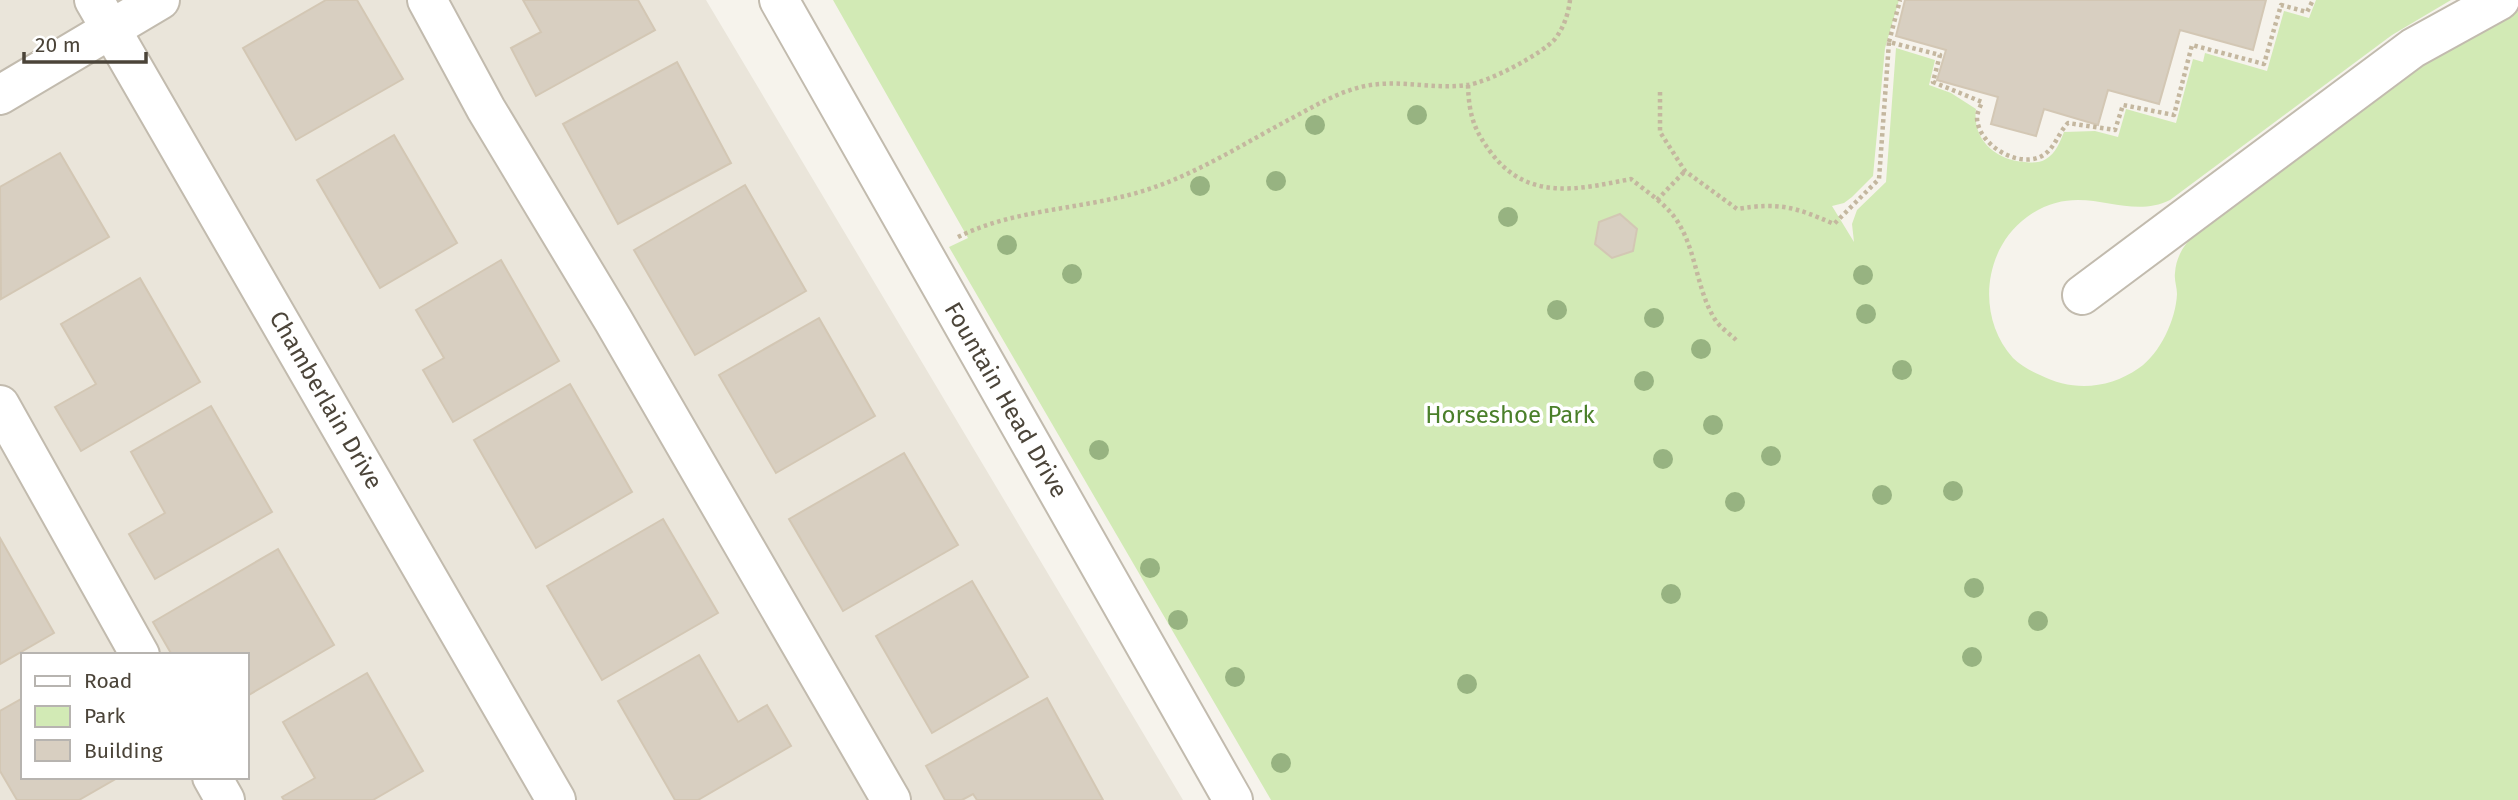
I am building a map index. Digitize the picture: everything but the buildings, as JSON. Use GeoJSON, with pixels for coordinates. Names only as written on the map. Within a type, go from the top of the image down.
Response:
{"type":"FeatureCollection","features":[{"type":"Feature","properties":{"kind":"street"},"geometry":{"type":"LineString","coordinates":[[0,95],[103,15],[160,0]]}},
{"type":"Feature","properties":{"kind":"street"},"geometry":{"type":"LineString","coordinates":[[427,0],[486,109],[613,320],[891,800]]}},
{"type":"Feature","properties":{"kind":"street","name":"Fountain Head Drive"},"geometry":{"type":"LineString","coordinates":[[779,0],[1233,800]]}},
{"type":"Feature","properties":{"kind":"street"},"geometry":{"type":"LineString","coordinates":[[2082,295],[2413,48],[2500,0]]}},
{"type":"Feature","properties":{"kind":"street","name":"Chamberlain Drive"},"geometry":{"type":"LineString","coordinates":[[103,15],[556,800]]}},
{"type":"Feature","properties":{"kind":"street"},"geometry":{"type":"LineString","coordinates":[[0,405],[139,653]]}},
{"type":"Feature","properties":{"kind":"street"},"geometry":{"type":"LineString","coordinates":[[213,779],[225,800]]}},
{"type":"Feature","properties":{"kind":"path"},"geometry":{"type":"LineString","coordinates":[[922,254],[973,229],[1032,214],[1106,201],[1152,188],[1186,174],[1332,97],[1363,86],[1393,82],[1468,85],[1502,74],[1553,41],[1566,21],[1570,0]]}},
{"type":"Feature","properties":{"kind":"path"},"geometry":{"type":"LineString","coordinates":[[1660,92],[1660,132],[1685,171],[1737,209],[1767,204],[1801,209],[1833,224],[1879,179],[1889,42],[1900,0]]}},
{"type":"Feature","properties":{"kind":"path"},"geometry":{"type":"LineString","coordinates":[[1889,42],[1940,55],[1933,82],[1982,102],[1977,117],[1980,129],[1988,141],[2000,151],[2023,160],[2035,159],[2053,147],[2058,133],[2068,123],[2115,131],[2123,106],[2174,115],[2192,45],[2264,64],[2281,5],[2306,12],[2313,0]]}},
{"type":"Feature","properties":{"kind":"path"},"geometry":{"type":"LineString","coordinates":[[1468,85],[1469,110],[1477,134],[1499,163],[1519,180],[1547,188],[1580,189],[1631,179],[1657,200],[1678,222],[1691,250],[1702,290],[1717,321],[1736,340]]}},
{"type":"Feature","properties":{"kind":"path"},"geometry":{"type":"LineString","coordinates":[[1657,200],[1685,171]]}},
{"type":"Feature","properties":{"kind":"shaded area"},"geometry":{"type":"Polygon","coordinates":[[[0,0],[706,0],[1183,800],[0,800],[0,0]]]}},
{"type":"Feature","properties":{"kind":"green space","name":"Horseshoe Park"},"geometry":{"type":"Polygon","coordinates":[[[833,0],[1899,0],[1885,48],[1873,176],[1844,203],[1832,206],[1854,242],[1852,224],[1857,210],[1886,182],[1896,48],[1935,60],[1929,85],[1951,93],[1976,109],[1978,130],[1982,139],[1996,153],[2014,160],[2036,162],[2052,154],[2064,132],[2095,131],[2118,137],[2126,109],[2176,123],[2193,59],[2203,62],[2205,53],[2267,71],[2284,11],[2309,18],[2316,0],[2451,0],[2392,35],[2170,200],[2153,206],[2136,207],[2084,200],[2066,201],[2047,206],[2027,217],[2012,231],[1993,265],[1990,304],[1993,323],[2001,341],[2019,363],[2052,380],[2078,386],[2116,380],[2139,368],[2154,354],[2166,335],[2174,314],[2177,294],[2175,276],[2179,255],[2197,232],[2410,71],[2518,11],[2518,800],[1271,800],[949,247],[968,238],[833,0]]]}}]}
